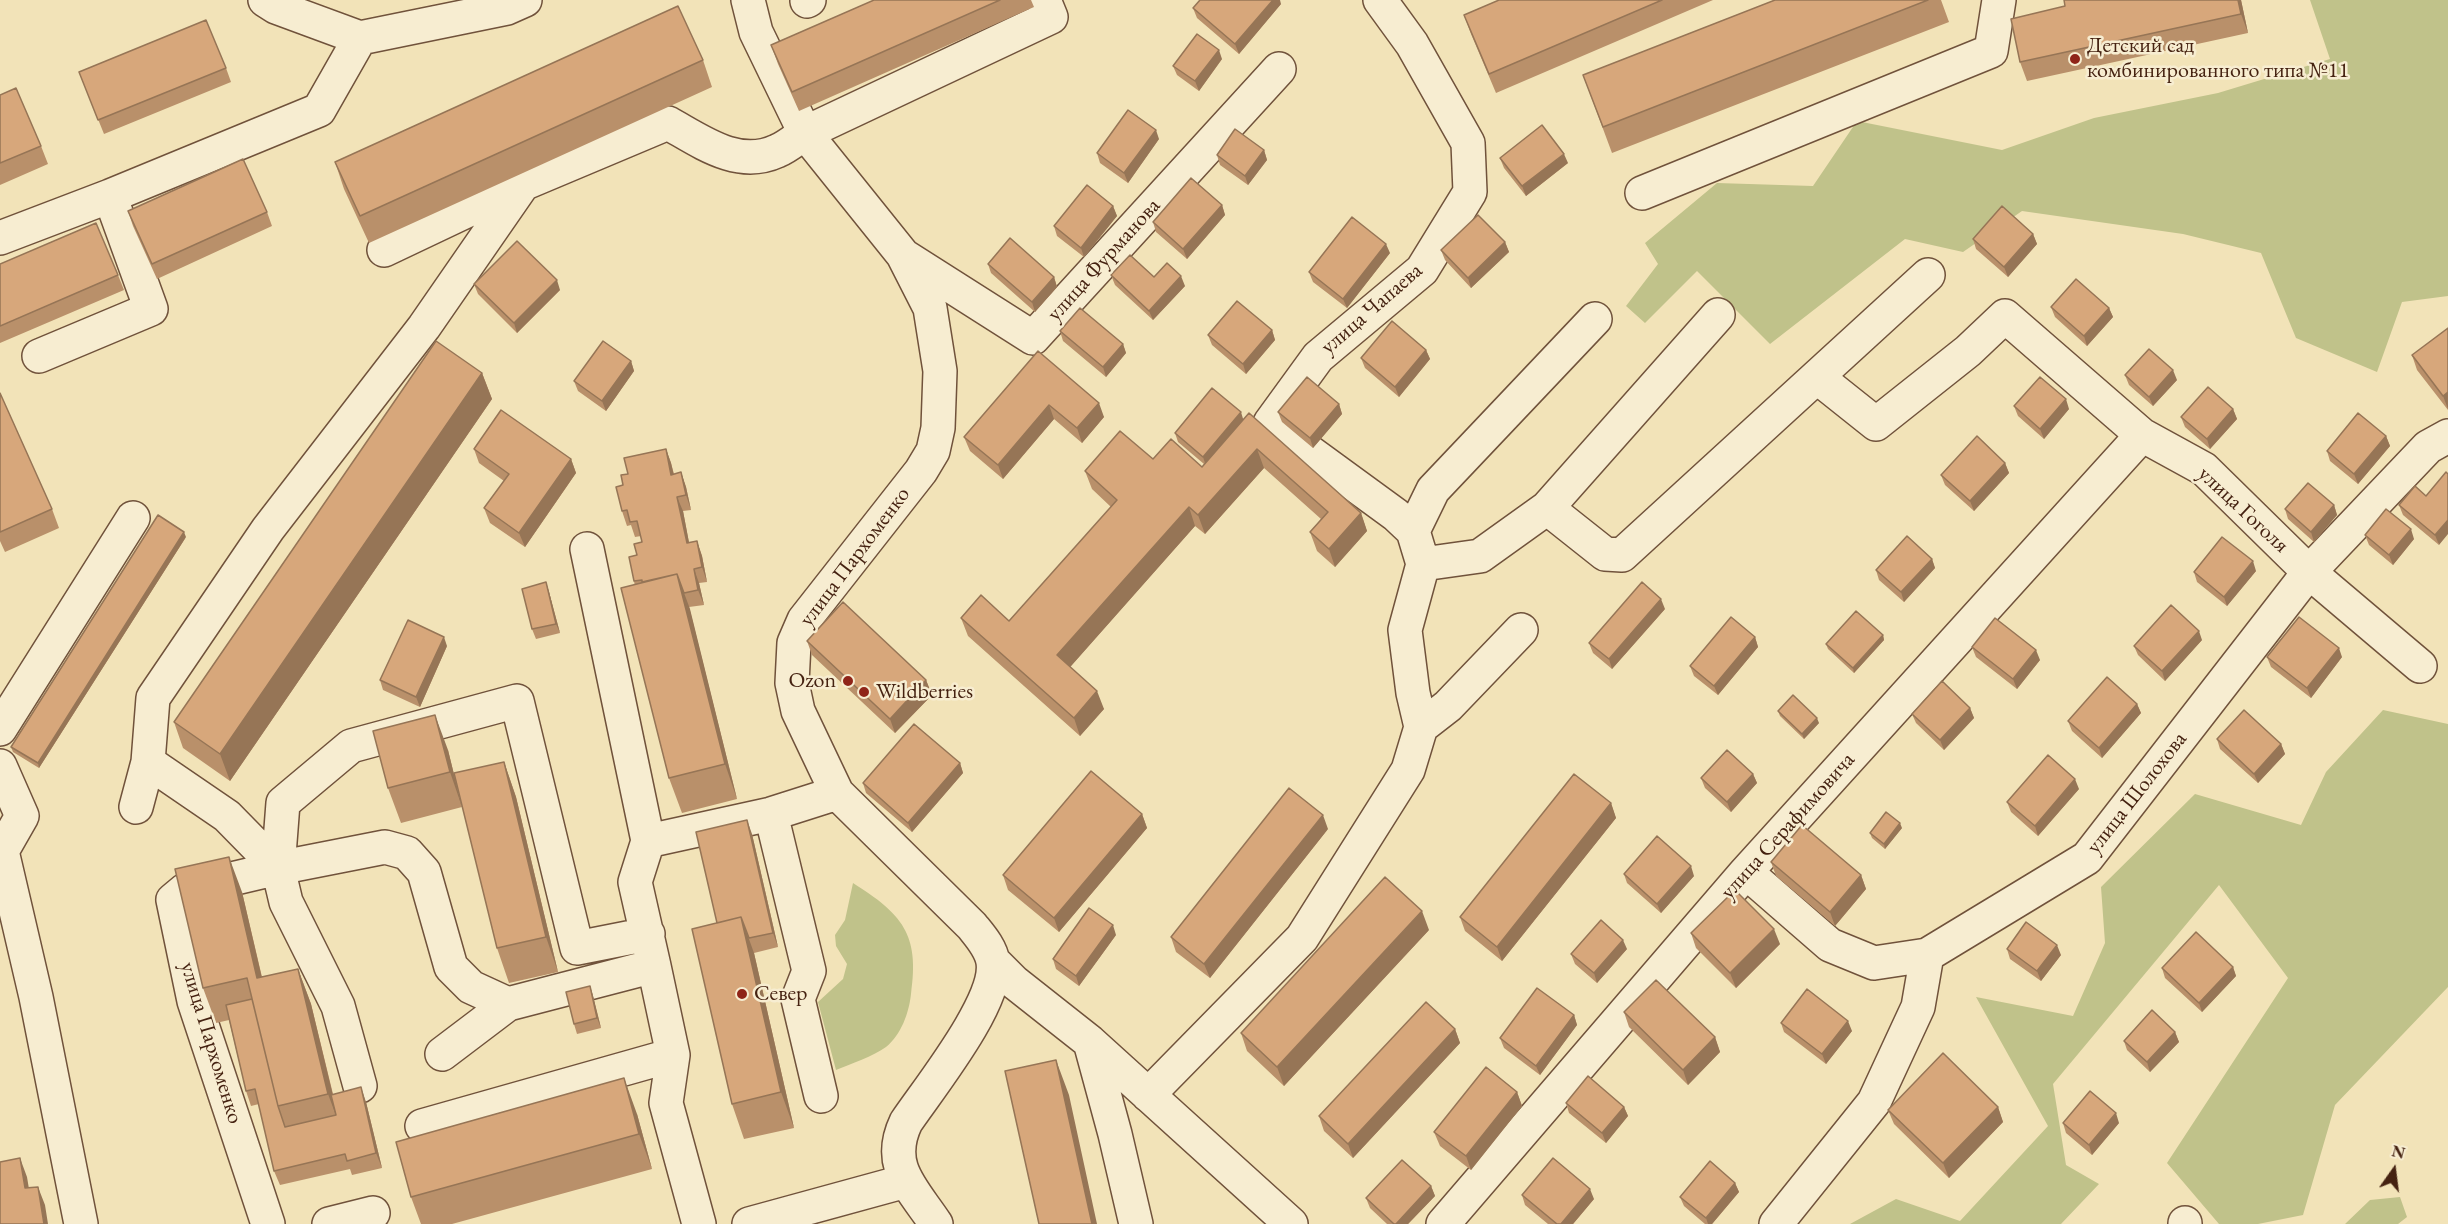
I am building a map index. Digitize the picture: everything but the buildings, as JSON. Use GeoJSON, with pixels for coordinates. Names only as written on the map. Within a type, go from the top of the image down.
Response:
{"type":"FeatureCollection","features":[{"type":"Feature","properties":{"kind":"street"},"geometry":{"type":"LineString","coordinates":[[265,0],[276,7],[360,38],[507,8],[525,0]]}},
{"type":"Feature","properties":{"kind":"street","name":"улица Пархоменко"},"geometry":{"type":"LineString","coordinates":[[748,0],[756,32],[805,134],[903,255],[930,308],[939,360],[938,428],[933,451],[921,471],[804,620],[794,643],[792,683],[798,711],[837,793],[972,926],[984,942],[1000,976]]}},
{"type":"Feature","properties":{"kind":"street"},"geometry":{"type":"LineString","coordinates":[[384,250],[523,184],[669,123],[721,152],[752,158],[778,151],[805,134],[1050,17],[1044,0]]}},
{"type":"Feature","properties":{"kind":"street","name":"улица Чапаева"},"geometry":{"type":"LineString","coordinates":[[1380,0],[1412,44],[1468,143],[1470,192],[1422,270],[1318,357],[1270,423],[1396,515],[1413,531]]}},
{"type":"Feature","properties":{"kind":"street"},"geometry":{"type":"LineString","coordinates":[[1642,193],[1991,51],[1999,0]]}},
{"type":"Feature","properties":{"kind":"street"},"geometry":{"type":"LineString","coordinates":[[0,238],[110,196],[319,110],[360,38]]}},
{"type":"Feature","properties":{"kind":"street","name":"улица Фурманова"},"geometry":{"type":"LineString","coordinates":[[903,255],[1033,338],[1279,69]]}},
{"type":"Feature","properties":{"kind":"street"},"geometry":{"type":"LineString","coordinates":[[136,807],[148,762],[153,698],[268,529],[424,327],[523,184]]}},
{"type":"Feature","properties":{"kind":"street"},"geometry":{"type":"LineString","coordinates":[[39,356],[151,309],[110,196]]}},
{"type":"Feature","properties":{"kind":"street"},"geometry":{"type":"LineString","coordinates":[[1547,508],[1605,554],[1622,555],[1928,275]]}},
{"type":"Feature","properties":{"kind":"street"},"geometry":{"type":"LineString","coordinates":[[1423,564],[1480,556],[1547,508],[1718,315]]}},
{"type":"Feature","properties":{"kind":"street","name":"улица Гоголя"},"geometry":{"type":"LineString","coordinates":[[1817,377],[1876,424],[1968,351],[2005,316],[2142,435],[2204,470],[2309,572],[2420,666]]}},
{"type":"Feature","properties":{"kind":"street"},"geometry":{"type":"LineString","coordinates":[[1148,1095],[1302,938],[1408,770],[1421,727],[1413,693],[1405,630],[1423,564],[1413,531],[1433,490],[1595,319]]}},
{"type":"Feature","properties":{"kind":"street","name":"улица Серафимовича"},"geometry":{"type":"LineString","coordinates":[[1443,1224],[1746,872],[2142,435]]}},
{"type":"Feature","properties":{"kind":"street","name":"улица Шолохова"},"geometry":{"type":"LineString","coordinates":[[1927,955],[2087,858],[2309,572],[2428,447],[2448,436]]}},
{"type":"Feature","properties":{"kind":"street"},"geometry":{"type":"LineString","coordinates":[[0,729],[133,518]]}},
{"type":"Feature","properties":{"kind":"street"},"geometry":{"type":"LineString","coordinates":[[587,549],[648,841],[635,882],[673,1055],[666,1103],[699,1224]]}},
{"type":"Feature","properties":{"kind":"street"},"geometry":{"type":"LineString","coordinates":[[1421,727],[1448,706],[1521,630]]}},
{"type":"Feature","properties":{"kind":"street"},"geometry":{"type":"LineString","coordinates":[[360,1086],[338,1006],[286,902],[278,868],[283,803],[351,746],[517,701],[577,948],[648,934]]}},
{"type":"Feature","properties":{"kind":"street"},"geometry":{"type":"LineString","coordinates":[[148,762],[227,816],[278,868]]}},
{"type":"Feature","properties":{"kind":"street"},"geometry":{"type":"LineString","coordinates":[[0,766],[22,816],[2,851],[36,997],[81,1224]]}},
{"type":"Feature","properties":{"kind":"street"},"geometry":{"type":"LineString","coordinates":[[648,841],[771,814],[837,793]]}},
{"type":"Feature","properties":{"kind":"street"},"geometry":{"type":"LineString","coordinates":[[771,814],[809,971],[798,999],[821,1096]]}},
{"type":"Feature","properties":{"kind":"street","name":"улица Пархоменко"},"geometry":{"type":"LineString","coordinates":[[268,1224],[194,1001],[173,900],[185,890],[278,868],[385,847],[407,853],[424,872],[450,967],[471,987],[508,1004]]}},
{"type":"Feature","properties":{"kind":"street"},"geometry":{"type":"LineString","coordinates":[[1746,872],[1830,945],[1874,963],[1927,955],[1918,1007],[1874,1102],[1776,1224]]}},
{"type":"Feature","properties":{"kind":"street"},"geometry":{"type":"LineString","coordinates":[[442,1054],[508,1004],[654,966]]}},
{"type":"Feature","properties":{"kind":"street"},"geometry":{"type":"LineString","coordinates":[[936,1224],[906,1181],[898,1155],[898,1138],[906,1122],[982,1009],[1000,976],[1090,1042],[1291,1224]]}},
{"type":"Feature","properties":{"kind":"street"},"geometry":{"type":"LineString","coordinates":[[1090,1042],[1136,1224]]}},
{"type":"Feature","properties":{"kind":"street"},"geometry":{"type":"LineString","coordinates":[[422,1126],[673,1055]]}},
{"type":"Feature","properties":{"kind":"street"},"geometry":{"type":"LineString","coordinates":[[749,1224],[906,1181]]}},
{"type":"Feature","properties":{"kind":"street"},"geometry":{"type":"LineString","coordinates":[[329,1224],[373,1213]]}},
{"type":"Feature","properties":{"kind":"green space"},"geometry":{"type":"Polygon","coordinates":[[[2310,0],[2448,0],[2448,296],[2402,302],[2377,372],[2296,338],[2261,253],[2183,234],[2022,211],[1963,252],[1905,239],[1770,344],[1697,271],[1645,323],[1626,306],[1658,264],[1645,243],[1717,183],[1813,186],[1857,121],[2002,150],[2094,118],[2218,93],[2330,59],[2310,0]]]}},
{"type":"Feature","properties":{"kind":"green space"},"geometry":{"type":"Polygon","coordinates":[[[2383,710],[2448,724],[2448,987],[2335,1105],[2303,1215],[2258,1224],[2219,1224],[2167,1163],[2288,978],[2219,885],[2053,1084],[2066,1165],[2099,1184],[2061,1224],[1850,1224],[1896,1199],[1960,1221],[2048,1126],[1976,997],[2073,1016],[2105,943],[2101,887],[2195,794],[2301,825],[2326,772],[2383,710]]]}},
{"type":"Feature","properties":{"kind":"green space"},"geometry":{"type":"Polygon","coordinates":[[[853,883],[884,905],[904,928],[913,956],[913,973],[908,1009],[896,1036],[886,1047],[869,1057],[836,1070],[818,1002],[843,979],[847,964],[836,946],[835,935],[845,920],[853,883]]]}},
{"type":"Feature","properties":{"kind":"green space"},"geometry":{"type":"Polygon","coordinates":[[[2400,1197],[2407,1217],[2398,1224],[2345,1224],[2370,1200],[2400,1197]]]}},
{"type":"Feature","properties":{"kind":"place","name":"Детский сад комбинированного типа №11"},"geometry":{"type":"Point","coordinates":[2075,59]}},
{"type":"Feature","properties":{"kind":"place","name":"Ozon"},"geometry":{"type":"Point","coordinates":[848,681]}},
{"type":"Feature","properties":{"kind":"place","name":"Wildberries"},"geometry":{"type":"Point","coordinates":[864,692]}},
{"type":"Feature","properties":{"kind":"place","name":"Север"},"geometry":{"type":"Point","coordinates":[742,994]}}]}
